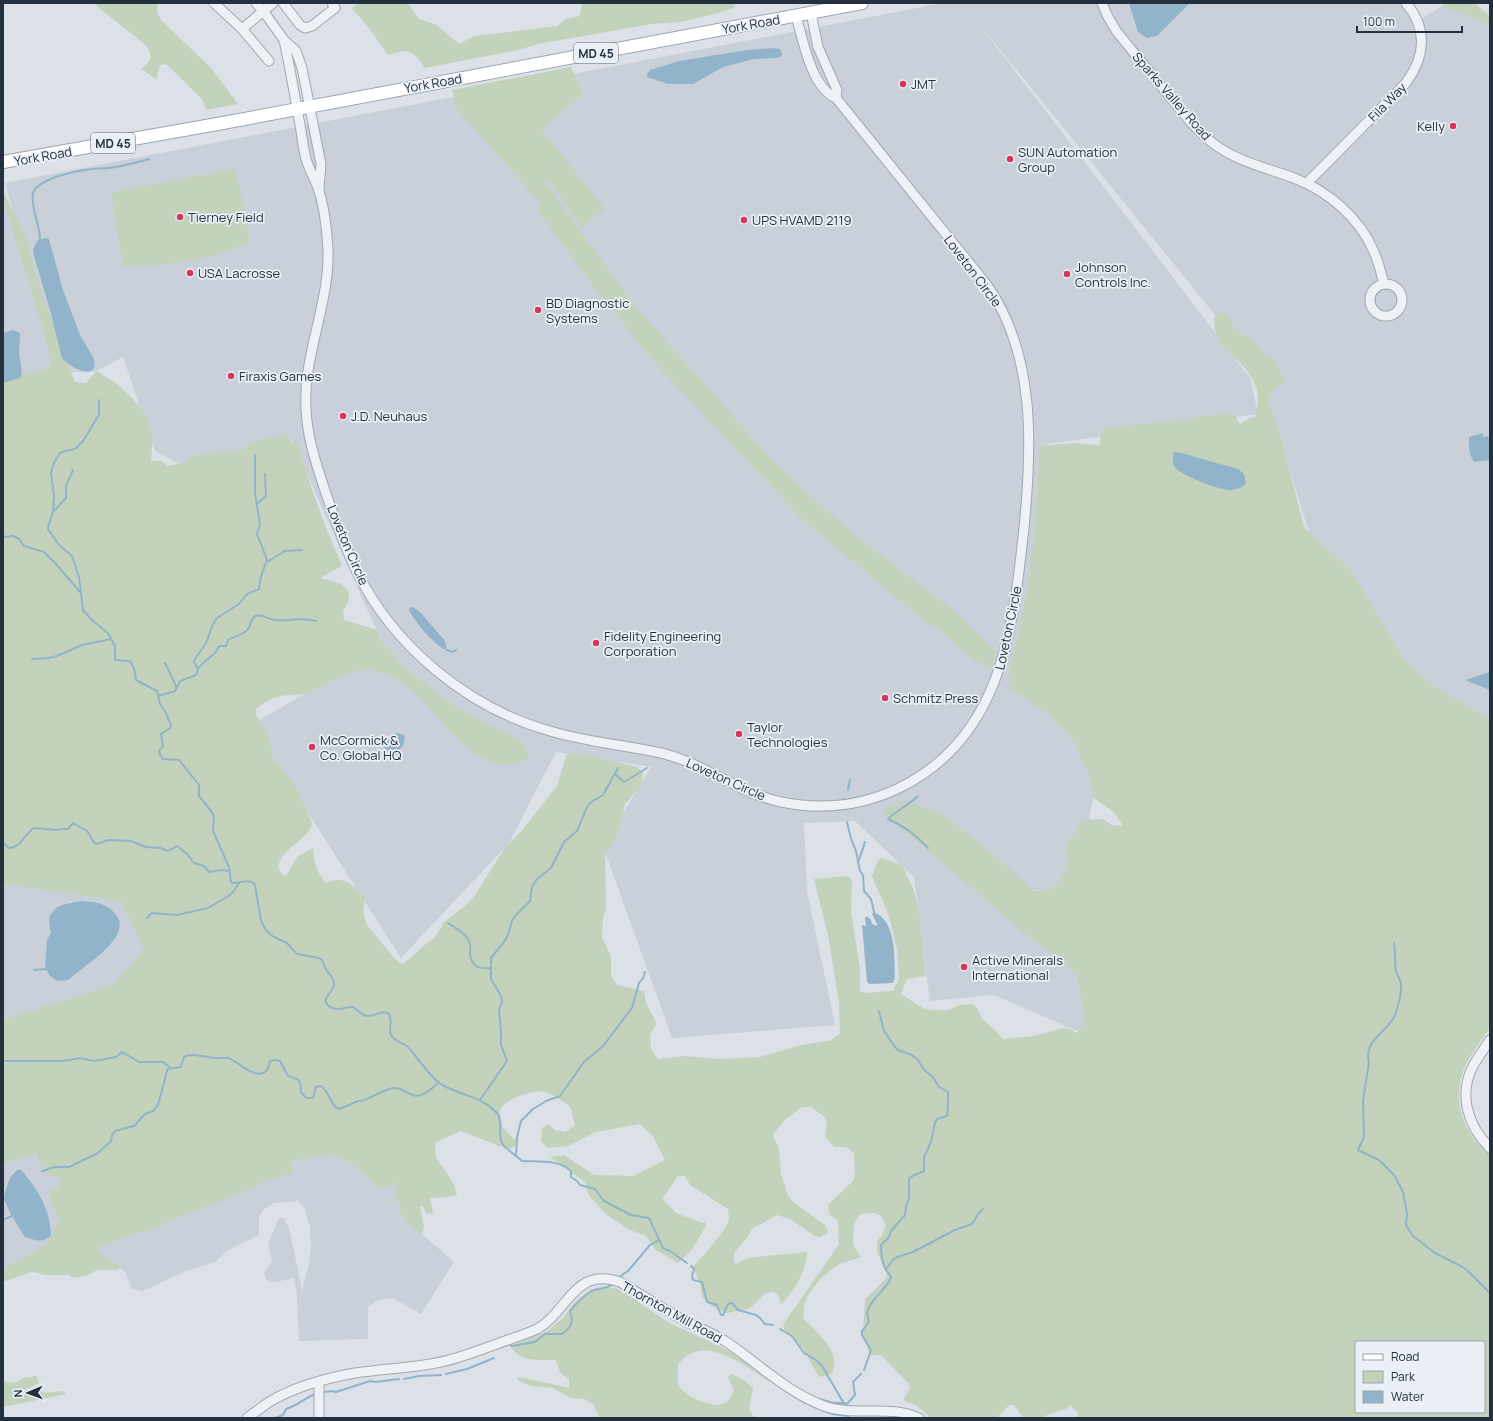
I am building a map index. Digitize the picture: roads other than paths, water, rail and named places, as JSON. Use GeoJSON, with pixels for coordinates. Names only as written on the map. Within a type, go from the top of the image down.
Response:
{"type":"FeatureCollection","features":[{"type":"Feature","properties":{"kind":"main road","name":"York Road"},"geometry":{"type":"LineString","coordinates":[[3,162],[297,109],[862,3]]}},
{"type":"Feature","properties":{"kind":"street"},"geometry":{"type":"LineString","coordinates":[[214,3],[242,29],[269,61]]}},
{"type":"Feature","properties":{"kind":"street","name":"Loveton Circle"},"geometry":{"type":"LineString","coordinates":[[256,3],[284,40],[296,51],[302,68],[311,106],[321,164],[319,190],[327,239],[328,260],[324,293],[307,373],[305,407],[307,429],[318,470],[341,536],[354,567],[382,612],[404,640],[425,661],[458,687],[490,707],[529,724],[568,736],[670,756],[692,764],[749,792],[772,800],[816,806],[849,804],[890,792],[908,784],[936,766],[951,752],[978,718],[996,680],[1004,655],[1016,600],[1028,488],[1029,451],[1027,405],[1022,372],[1014,338],[1004,312],[996,297],[836,98],[828,94],[814,72],[796,16]]}},
{"type":"Feature","properties":{"kind":"street"},"geometry":{"type":"LineString","coordinates":[[242,29],[273,3]]}},
{"type":"Feature","properties":{"kind":"street"},"geometry":{"type":"LineString","coordinates":[[283,3],[300,25],[305,28],[312,26],[335,8],[332,3]]}},
{"type":"Feature","properties":{"kind":"street","name":"Sparks Valley Road"},"geometry":{"type":"LineString","coordinates":[[1102,3],[1117,32],[1189,120],[1209,140],[1225,152],[1241,160],[1307,183],[1346,211],[1357,224],[1374,252],[1384,284]]}},
{"type":"Feature","properties":{"kind":"street","name":"Fila Way"},"geometry":{"type":"LineString","coordinates":[[1307,183],[1406,83],[1415,70],[1421,55],[1420,32],[1415,17],[1406,3]]}},
{"type":"Feature","properties":{"kind":"street","name":"Loveton Circle"},"geometry":{"type":"LineString","coordinates":[[811,13],[818,47],[836,90],[836,98]]}},
{"type":"Feature","properties":{"kind":"street","name":"Loveton Circle"},"geometry":{"type":"LineString","coordinates":[[284,40],[306,160],[319,190]]}},
{"type":"Feature","properties":{"kind":"street"},"geometry":{"type":"LineString","coordinates":[[1490,1040],[1473,1067],[1467,1087],[1466,1098],[1468,1110],[1475,1130],[1490,1148]]}},
{"type":"Feature","properties":{"kind":"street","name":"Thornton Mill Road"},"geometry":{"type":"LineString","coordinates":[[247,1418],[270,1402],[319,1382],[354,1373],[427,1364],[459,1358],[538,1328],[583,1285],[589,1281],[599,1278],[610,1278],[620,1282],[685,1321],[727,1342],[782,1384],[798,1394],[824,1406],[853,1411],[894,1411],[919,1418]]}},
{"type":"Feature","properties":{"kind":"street"},"geometry":{"type":"LineString","coordinates":[[319,1382],[319,1418]]}},
{"type":"Feature","properties":{"kind":"water"},"geometry":{"type":"Polygon","coordinates":[[[1129,3],[1190,3],[1157,36],[1147,38],[1138,32],[1129,3]]]}},
{"type":"Feature","properties":{"kind":"water"},"geometry":{"type":"Polygon","coordinates":[[[780,49],[782,56],[777,58],[754,59],[723,67],[693,84],[668,84],[647,77],[650,70],[679,61],[747,50],[780,49]]]}},
{"type":"Feature","properties":{"kind":"water"},"geometry":{"type":"Polygon","coordinates":[[[46,238],[49,239],[63,290],[80,335],[94,359],[94,366],[92,370],[88,372],[77,369],[62,358],[33,249],[38,240],[46,238]]]}},
{"type":"Feature","properties":{"kind":"water"},"geometry":{"type":"Polygon","coordinates":[[[13,330],[20,333],[19,353],[22,372],[20,378],[3,383],[3,333],[13,330]]]}},
{"type":"Feature","properties":{"kind":"water"},"geometry":{"type":"Polygon","coordinates":[[[1483,433],[1483,437],[1488,436],[1490,442],[1490,460],[1474,462],[1470,453],[1469,437],[1483,433]]]}},
{"type":"Feature","properties":{"kind":"water"},"geometry":{"type":"Polygon","coordinates":[[[1174,452],[1238,469],[1244,474],[1246,483],[1239,488],[1229,490],[1209,485],[1191,478],[1175,467],[1173,462],[1174,452]]]}},
{"type":"Feature","properties":{"kind":"water"},"geometry":{"type":"Polygon","coordinates":[[[413,607],[421,613],[445,641],[447,650],[431,639],[420,627],[409,610],[409,608],[413,607]]]}},
{"type":"Feature","properties":{"kind":"water"},"geometry":{"type":"Polygon","coordinates":[[[1490,672],[1490,690],[1465,680],[1490,672]]]}},
{"type":"Feature","properties":{"kind":"water"},"geometry":{"type":"Polygon","coordinates":[[[397,733],[404,735],[405,738],[403,745],[399,750],[390,753],[384,747],[385,743],[397,733]]]}},
{"type":"Feature","properties":{"kind":"water"},"geometry":{"type":"Polygon","coordinates":[[[81,901],[101,904],[110,908],[117,916],[120,924],[118,933],[113,942],[105,950],[72,977],[68,980],[57,981],[49,975],[45,966],[47,940],[51,933],[49,921],[50,915],[56,908],[62,905],[81,901]]]}},
{"type":"Feature","properties":{"kind":"water"},"geometry":{"type":"Polygon","coordinates":[[[874,912],[887,924],[893,941],[895,978],[893,983],[870,984],[867,982],[862,925],[866,926],[865,918],[867,916],[871,920],[872,924],[877,926],[872,914],[874,912]]]}},
{"type":"Feature","properties":{"kind":"water"},"geometry":{"type":"Polygon","coordinates":[[[17,1170],[21,1170],[33,1185],[46,1208],[51,1235],[45,1240],[25,1237],[11,1215],[4,1199],[10,1178],[17,1170]]]}},
{"type":"Feature","properties":{"kind":"waterway"},"geometry":{"type":"LineString","coordinates":[[40,239],[32,198],[36,188],[41,184],[48,180],[72,172],[116,167],[149,159]]}},
{"type":"Feature","properties":{"kind":"waterway"},"geometry":{"type":"LineString","coordinates":[[99,400],[99,415],[83,441],[75,449],[60,453],[54,463],[51,473],[54,497],[53,512],[48,529],[59,545],[72,556],[79,577],[83,610],[92,620],[108,633],[115,646],[115,660],[130,661],[134,668],[136,680],[157,691],[160,704],[171,725],[170,728],[161,734],[163,746],[159,751],[160,755],[163,759],[179,760],[199,785],[199,796],[212,812],[214,817],[213,831],[229,867],[231,882],[248,881],[255,885],[261,921],[266,930],[272,936],[287,943],[297,954],[319,958],[323,961],[325,968],[334,983],[334,986],[326,998],[326,1003],[330,1007],[334,1009],[353,1007],[361,1014],[367,1016],[383,1012],[389,1014],[391,1020],[390,1033],[392,1037],[408,1047],[440,1084],[485,1103],[497,1113],[500,1120],[500,1135],[502,1143],[508,1150],[522,1161],[547,1162],[566,1167],[571,1171],[571,1177],[580,1185],[595,1189],[604,1201],[631,1215],[649,1218],[663,1248],[687,1263]]}},
{"type":"Feature","properties":{"kind":"waterway"},"geometry":{"type":"LineString","coordinates":[[198,669],[194,662],[206,643],[213,624],[217,618],[239,604],[247,594],[259,589],[261,576],[267,560],[257,534],[260,524],[255,493],[255,455]]}},
{"type":"Feature","properties":{"kind":"waterway"},"geometry":{"type":"LineString","coordinates":[[53,512],[66,498],[66,486],[73,470]]}},
{"type":"Feature","properties":{"kind":"waterway"},"geometry":{"type":"LineString","coordinates":[[258,503],[266,496],[265,474]]}},
{"type":"Feature","properties":{"kind":"waterway"},"geometry":{"type":"LineString","coordinates":[[3,537],[13,536],[19,539],[24,546],[44,552],[81,593]]}},
{"type":"Feature","properties":{"kind":"waterway"},"geometry":{"type":"LineString","coordinates":[[267,562],[285,551],[302,550]]}},
{"type":"Feature","properties":{"kind":"waterway"},"geometry":{"type":"LineString","coordinates":[[158,696],[175,691],[180,681],[196,675],[202,664],[215,653],[220,646],[226,646],[228,640],[242,634],[247,630],[255,616],[261,615],[275,620],[305,619],[316,621]]}},
{"type":"Feature","properties":{"kind":"waterway"},"geometry":{"type":"LineString","coordinates":[[32,659],[57,656],[82,645],[111,639]]}},
{"type":"Feature","properties":{"kind":"waterway"},"geometry":{"type":"LineString","coordinates":[[447,650],[452,652],[456,650]]}},
{"type":"Feature","properties":{"kind":"waterway"},"geometry":{"type":"LineString","coordinates":[[165,663],[177,688]]}},
{"type":"Feature","properties":{"kind":"waterway"},"geometry":{"type":"LineString","coordinates":[[480,1100],[507,1061],[501,1045],[499,1009],[502,1002],[501,996],[491,979],[491,958],[504,942],[508,935],[512,921],[516,915],[530,901],[532,887],[537,879],[551,868],[564,842],[577,831],[587,807],[591,802],[603,795],[618,768]]}},
{"type":"Feature","properties":{"kind":"waterway"},"geometry":{"type":"LineString","coordinates":[[615,774],[624,782],[647,768]]}},
{"type":"Feature","properties":{"kind":"waterway"},"geometry":{"type":"LineString","coordinates":[[848,790],[850,780]]}},
{"type":"Feature","properties":{"kind":"waterway"},"geometry":{"type":"LineString","coordinates":[[918,796],[888,819],[910,831],[928,848]]}},
{"type":"Feature","properties":{"kind":"waterway"},"geometry":{"type":"LineString","coordinates":[[847,822],[851,839],[856,851],[860,871],[863,875],[864,891],[871,899],[874,912]]}},
{"type":"Feature","properties":{"kind":"waterway"},"geometry":{"type":"LineString","coordinates":[[3,843],[9,848],[17,846],[34,828],[57,830],[68,829],[73,823],[87,831],[96,844],[109,840],[131,841],[146,847],[160,848],[168,851],[177,846],[187,854],[194,863],[204,866],[209,872],[221,870],[229,871]]}},
{"type":"Feature","properties":{"kind":"waterway"},"geometry":{"type":"LineString","coordinates":[[859,860],[865,842]]}},
{"type":"Feature","properties":{"kind":"waterway"},"geometry":{"type":"LineString","coordinates":[[147,918],[152,913],[177,915],[208,908],[227,897],[233,892],[239,883]]}},
{"type":"Feature","properties":{"kind":"waterway"},"geometry":{"type":"LineString","coordinates":[[448,923],[468,938],[472,962],[476,966],[490,968]]}},
{"type":"Feature","properties":{"kind":"waterway"},"geometry":{"type":"LineString","coordinates":[[1394,943],[1395,968],[1401,983],[1400,996],[1392,1021],[1373,1042],[1368,1054],[1369,1062],[1363,1101],[1364,1137],[1358,1150],[1379,1160],[1394,1175],[1403,1192],[1407,1213],[1406,1225],[1413,1236],[1435,1253],[1461,1266],[1490,1293]]}},
{"type":"Feature","properties":{"kind":"waterway"},"geometry":{"type":"LineString","coordinates":[[34,970],[46,969]]}},
{"type":"Feature","properties":{"kind":"waterway"},"geometry":{"type":"LineString","coordinates":[[516,1155],[517,1137],[521,1121],[533,1109],[546,1101],[560,1096],[584,1062],[603,1046],[632,1008],[639,983],[645,972]]}},
{"type":"Feature","properties":{"kind":"waterway"},"geometry":{"type":"LineString","coordinates":[[864,1370],[871,1350],[862,1335],[862,1331],[869,1322],[867,1313],[871,1303],[891,1278],[884,1265],[881,1245],[889,1237],[891,1231],[905,1215],[909,1198],[909,1179],[912,1176],[924,1171],[924,1157],[931,1142],[935,1123],[937,1119],[947,1116],[948,1108],[948,1092],[939,1087],[933,1077],[924,1070],[918,1060],[912,1055],[898,1050],[895,1047],[884,1031],[879,1011]]}},
{"type":"Feature","properties":{"kind":"waterway"},"geometry":{"type":"LineString","coordinates":[[3,1061],[63,1061],[80,1058],[94,1061],[116,1057],[122,1052],[139,1062],[163,1062],[171,1068]]}},
{"type":"Feature","properties":{"kind":"waterway"},"geometry":{"type":"LineString","coordinates":[[42,1171],[55,1167],[69,1167],[98,1153],[111,1141],[112,1135],[115,1131],[134,1126],[145,1114],[153,1111],[158,1105],[168,1069],[181,1067],[184,1057],[191,1055],[228,1058],[247,1070],[258,1074],[267,1070],[270,1061],[280,1061],[288,1076],[299,1080],[301,1084],[301,1092],[306,1098],[313,1098],[316,1087],[321,1086],[324,1088],[333,1104],[338,1109],[358,1101],[365,1100],[393,1088],[399,1088],[416,1096],[424,1094],[439,1082]]}},
{"type":"Feature","properties":{"kind":"waterway"},"geometry":{"type":"LineString","coordinates":[[886,1269],[897,1257],[913,1252],[955,1230],[972,1224],[983,1209]]}},
{"type":"Feature","properties":{"kind":"waterway"},"geometry":{"type":"LineString","coordinates":[[3,1220],[12,1216]]}},
{"type":"Feature","properties":{"kind":"waterway"},"geometry":{"type":"LineString","coordinates":[[619,1277],[628,1271],[650,1245],[659,1240]]}},
{"type":"Feature","properties":{"kind":"waterway"},"geometry":{"type":"LineString","coordinates":[[691,1266],[694,1269],[692,1276],[693,1280],[702,1282],[707,1302],[717,1305],[721,1315],[723,1315],[728,1304],[732,1303],[738,1310],[756,1315],[765,1324],[773,1325]]}},
{"type":"Feature","properties":{"kind":"waterway"},"geometry":{"type":"LineString","coordinates":[[511,1346],[535,1342],[545,1334],[562,1334],[571,1324],[572,1319],[570,1311],[577,1303],[592,1291],[608,1287],[613,1284]]}},
{"type":"Feature","properties":{"kind":"waterway"},"geometry":{"type":"LineString","coordinates":[[780,1329],[792,1336],[804,1353],[816,1360],[822,1366],[846,1407]]}},
{"type":"Feature","properties":{"kind":"waterway"},"geometry":{"type":"LineString","coordinates":[[446,1374],[467,1369],[494,1358]]}},
{"type":"Feature","properties":{"kind":"waterway"},"geometry":{"type":"LineString","coordinates":[[846,1405],[855,1395],[853,1382],[861,1374]]}},
{"type":"Feature","properties":{"kind":"waterway"},"geometry":{"type":"LineString","coordinates":[[404,1379],[419,1376],[441,1375]]}},
{"type":"Feature","properties":{"kind":"waterway"},"geometry":{"type":"LineString","coordinates":[[324,1392],[336,1392],[370,1381],[375,1382],[399,1379]]}},
{"type":"Feature","properties":{"kind":"waterway"},"geometry":{"type":"LineString","coordinates":[[789,1393],[805,1403]]}},
{"type":"Feature","properties":{"kind":"waterway"},"geometry":{"type":"LineString","coordinates":[[275,1418],[283,1415],[286,1409],[315,1394]]}},
{"type":"Feature","properties":{"kind":"waterway"},"geometry":{"type":"LineString","coordinates":[[819,1399],[834,1403],[845,1403]]}},
{"type":"Feature","properties":{"kind":"waterway"},"geometry":{"type":"LineString","coordinates":[[813,1406],[832,1414],[848,1416]]}},
{"type":"Feature","properties":{"kind":"waterway"},"geometry":{"type":"LineString","coordinates":[[848,1413],[849,1418]]}},
{"type":"Feature","properties":{"kind":"place","name":"JMT"},"geometry":{"type":"Point","coordinates":[903,84]}},
{"type":"Feature","properties":{"kind":"place","name":"Kelly"},"geometry":{"type":"Point","coordinates":[1453,126]}},
{"type":"Feature","properties":{"kind":"place","name":"SUN Automation Group"},"geometry":{"type":"Point","coordinates":[1010,159]}},
{"type":"Feature","properties":{"kind":"place","name":"Tierney Field"},"geometry":{"type":"Point","coordinates":[180,217]}},
{"type":"Feature","properties":{"kind":"place","name":"UPS HVAMD 2119"},"geometry":{"type":"Point","coordinates":[744,220]}},
{"type":"Feature","properties":{"kind":"place","name":"USA Lacrosse"},"geometry":{"type":"Point","coordinates":[190,273]}},
{"type":"Feature","properties":{"kind":"place","name":"Johnson Controls Inc."},"geometry":{"type":"Point","coordinates":[1067,274]}},
{"type":"Feature","properties":{"kind":"place","name":"BD Diagnostic Systems"},"geometry":{"type":"Point","coordinates":[538,310]}},
{"type":"Feature","properties":{"kind":"place","name":"Firaxis Games"},"geometry":{"type":"Point","coordinates":[231,376]}},
{"type":"Feature","properties":{"kind":"place","name":"J.D. Neuhaus"},"geometry":{"type":"Point","coordinates":[343,416]}},
{"type":"Feature","properties":{"kind":"place","name":"Fidelity Engineering Corporation"},"geometry":{"type":"Point","coordinates":[596,643]}},
{"type":"Feature","properties":{"kind":"place","name":"Schmitz Press"},"geometry":{"type":"Point","coordinates":[885,698]}},
{"type":"Feature","properties":{"kind":"place","name":"Taylor Technologies"},"geometry":{"type":"Point","coordinates":[739,734]}},
{"type":"Feature","properties":{"kind":"place","name":"McCormick & Co. Global HQ"},"geometry":{"type":"Point","coordinates":[312,747]}},
{"type":"Feature","properties":{"kind":"place","name":"Active Minerals International"},"geometry":{"type":"Point","coordinates":[964,967]}}]}
